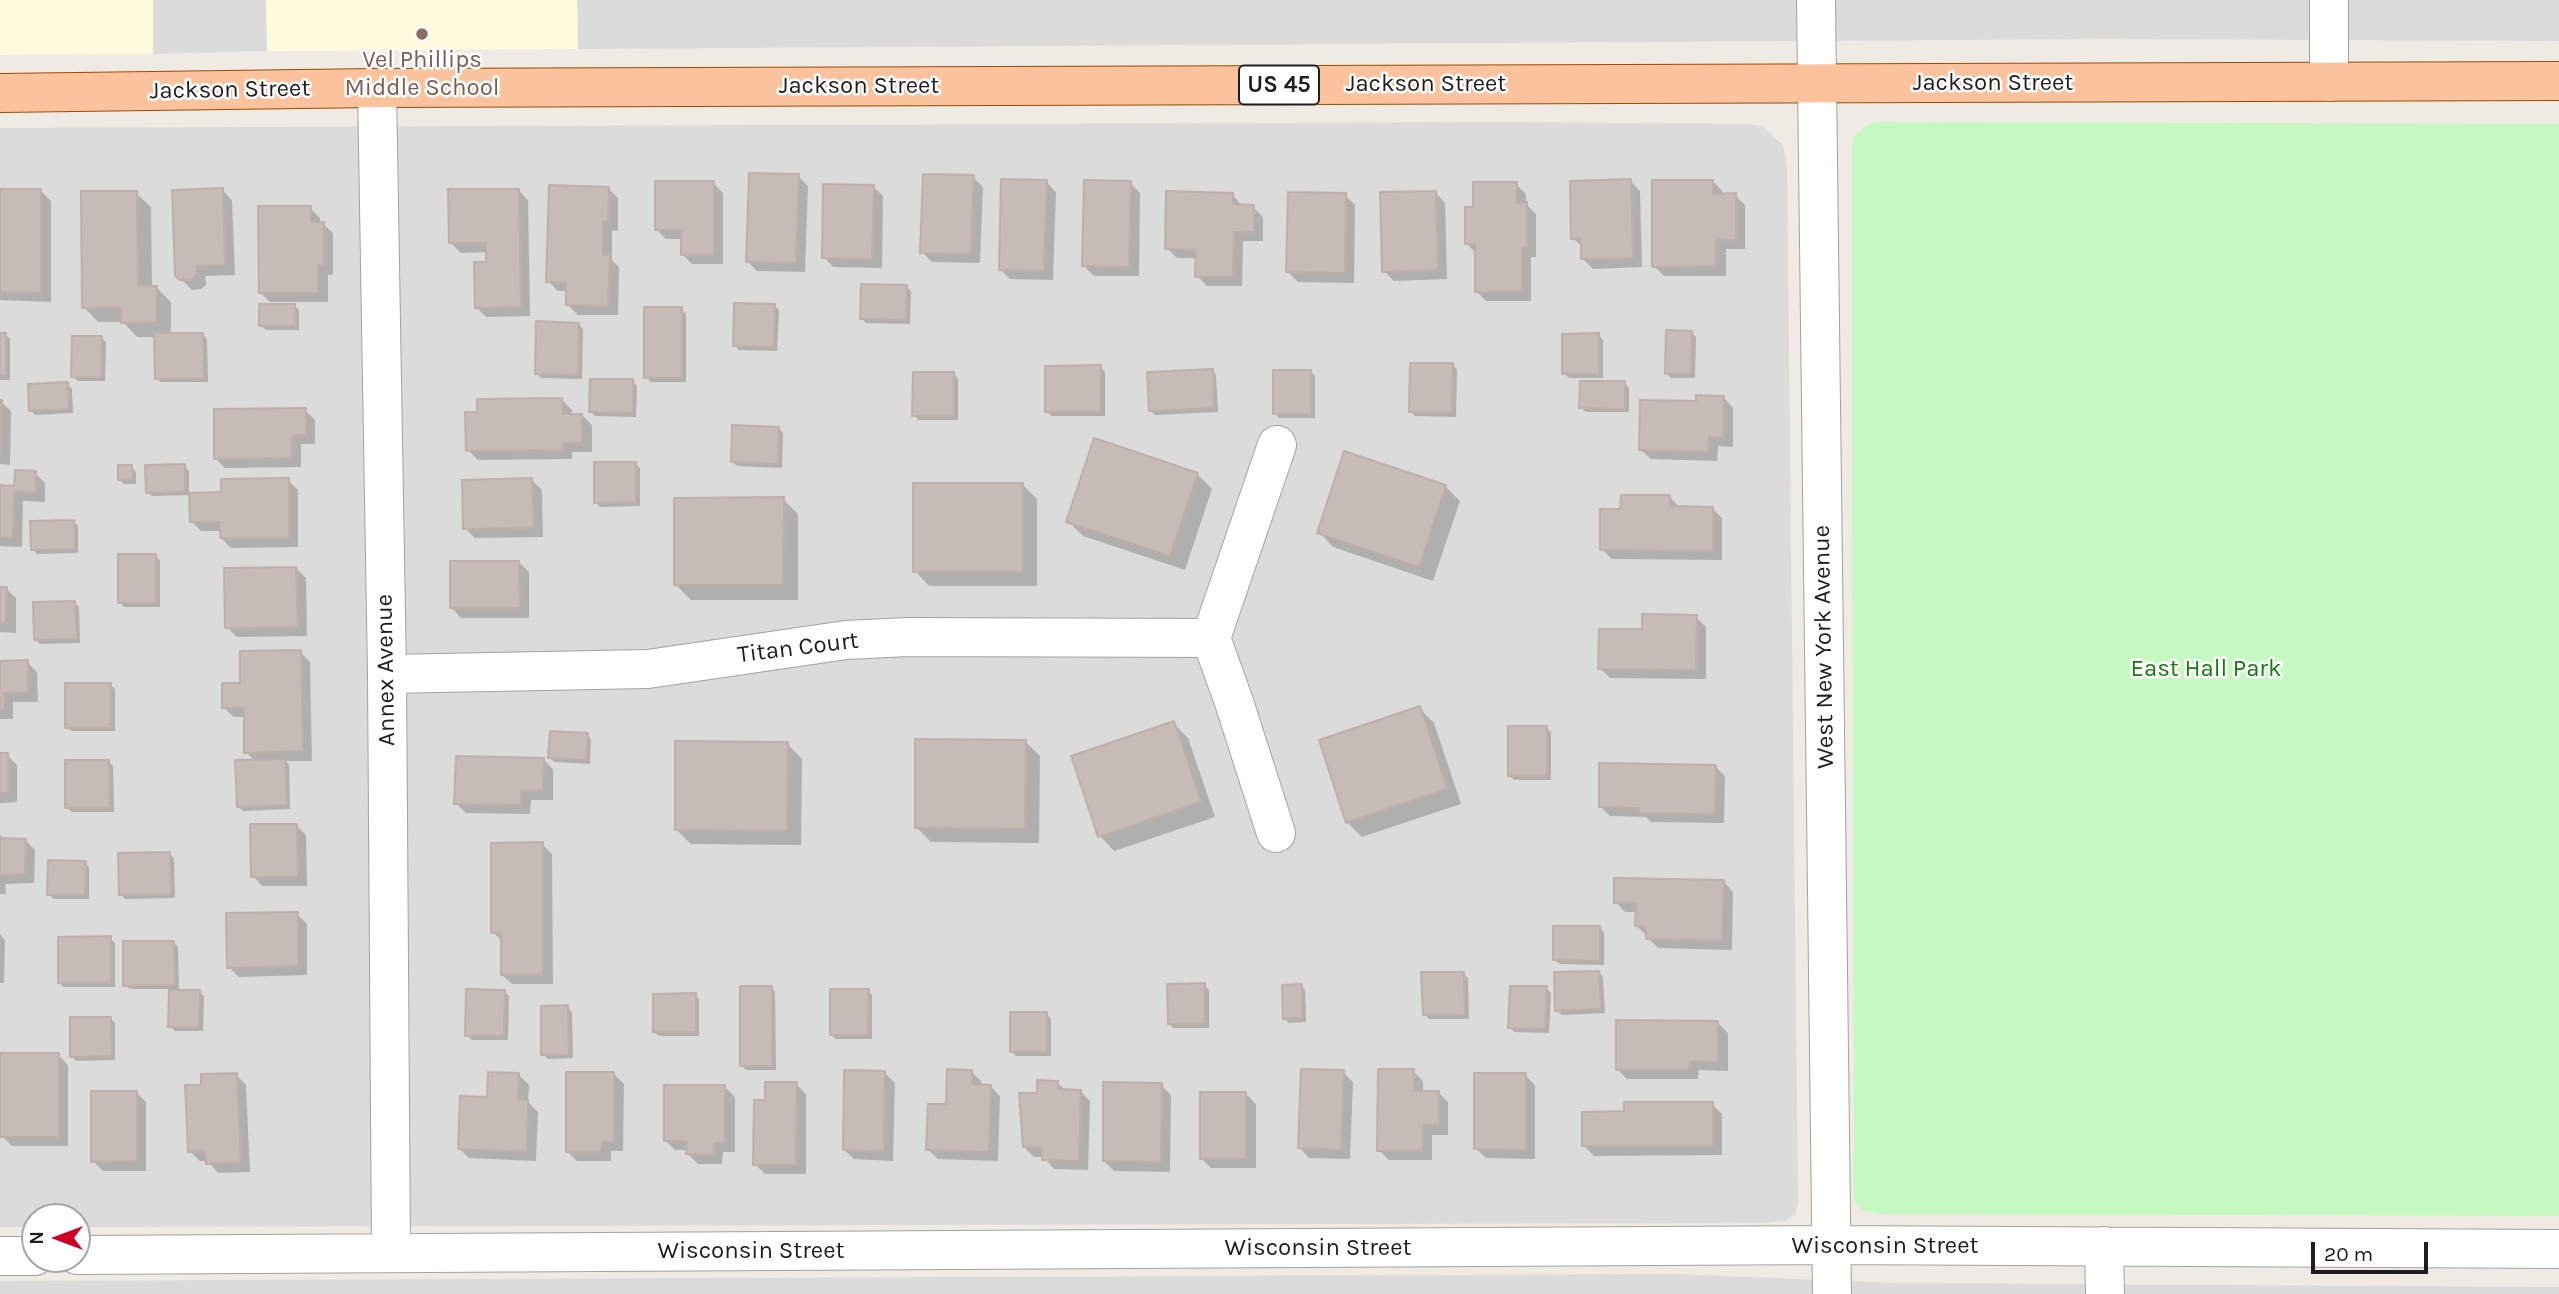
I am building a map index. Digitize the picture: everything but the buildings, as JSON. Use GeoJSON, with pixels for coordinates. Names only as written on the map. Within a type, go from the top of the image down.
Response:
{"type":"FeatureCollection","features":[{"type":"Feature","properties":{"kind":"main road","name":"Jackson Street"},"geometry":{"type":"LineString","coordinates":[[0,93],[377,88],[2559,81]]}},
{"type":"Feature","properties":{"kind":"street","name":"West New York Avenue"},"geometry":{"type":"LineString","coordinates":[[1816,0],[1832,1294]]}},
{"type":"Feature","properties":{"kind":"street"},"geometry":{"type":"LineString","coordinates":[[2329,0],[2329,82]]}},
{"type":"Feature","properties":{"kind":"street","name":"Annex Avenue"},"geometry":{"type":"LineString","coordinates":[[377,88],[387,674],[391,1253]]}},
{"type":"Feature","properties":{"kind":"street"},"geometry":{"type":"LineString","coordinates":[[1276,833],[1211,638],[1277,445]]}},
{"type":"Feature","properties":{"kind":"street","name":"Titan Court"},"geometry":{"type":"LineString","coordinates":[[387,674],[648,669],[846,640],[1211,638]]}},
{"type":"Feature","properties":{"kind":"street","name":"Wisconsin Street"},"geometry":{"type":"LineString","coordinates":[[91,1255],[1832,1245],[2559,1249]]}},
{"type":"Feature","properties":{"kind":"street"},"geometry":{"type":"LineString","coordinates":[[2104,1246],[2105,1294]]}},
{"type":"Feature","properties":{"kind":"street"},"geometry":{"type":"LineString","coordinates":[[0,1256],[21,1256]]}},
{"type":"Feature","properties":{"kind":"shaded area"},"geometry":{"type":"Polygon","coordinates":[[[0,0],[153,0],[153,54],[0,55],[0,0]]]}},
{"type":"Feature","properties":{"kind":"shaded area"},"geometry":{"type":"Polygon","coordinates":[[[153,0],[267,0],[267,51],[153,54],[153,0]]]}},
{"type":"Feature","properties":{"kind":"shaded area","name":"Vel Phillips Middle School"},"geometry":{"type":"Polygon","coordinates":[[[266,0],[577,0],[578,49],[267,51],[266,0]]]}},
{"type":"Feature","properties":{"kind":"shaded area"},"geometry":{"type":"Polygon","coordinates":[[[577,0],[2559,0],[2559,41],[2102,39],[578,49],[577,0]]]}},
{"type":"Feature","properties":{"kind":"shaded area"},"geometry":{"type":"Polygon","coordinates":[[[1507,122],[1752,124],[1763,127],[1783,145],[1787,165],[1798,1202],[1796,1214],[1785,1221],[1763,1223],[91,1227],[91,1203],[21,1203],[21,1227],[0,1227],[0,128],[1507,122]]]}},
{"type":"Feature","properties":{"kind":"shaded area"},"geometry":{"type":"Polygon","coordinates":[[[1676,1274],[1895,1283],[2559,1287],[2559,1294],[0,1294],[0,1281],[1676,1274]]]}},
{"type":"Feature","properties":{"kind":"green space","name":"East Hall Park"},"geometry":{"type":"Polygon","coordinates":[[[1875,122],[2559,124],[2559,1216],[1880,1214],[1863,1210],[1854,1201],[1852,151],[1854,137],[1875,122]]]}},
{"type":"Feature","properties":{"kind":"place","name":"Vel Phillips Middle School"},"geometry":{"type":"Point","coordinates":[422,34]}}]}
